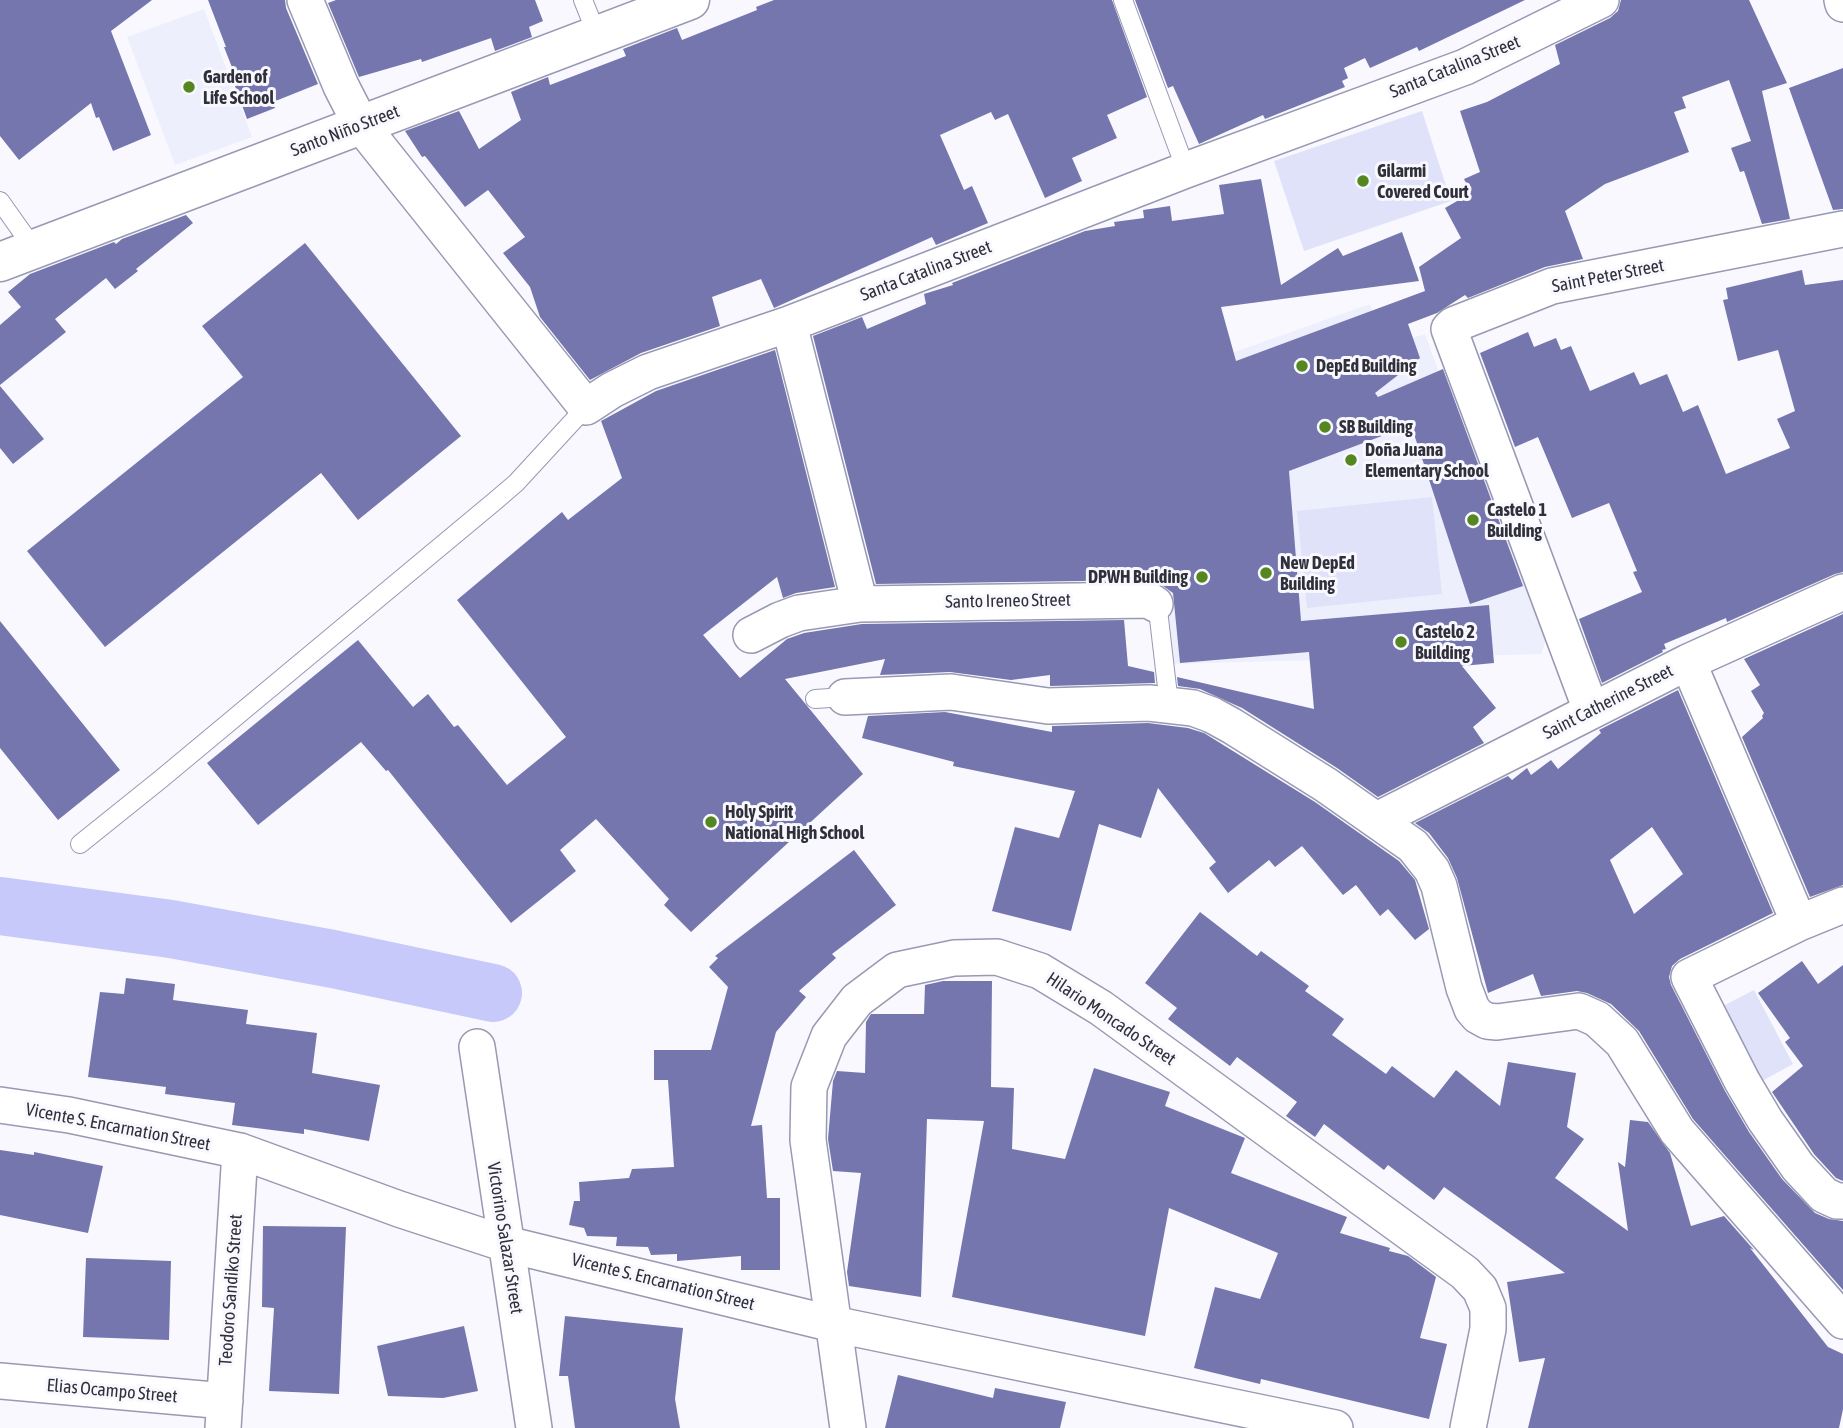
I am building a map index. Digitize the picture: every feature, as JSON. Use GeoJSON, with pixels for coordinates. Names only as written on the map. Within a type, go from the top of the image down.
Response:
{"type":"FeatureCollection","features":[{"type":"Feature","properties":{"kind":"main road","name":"Santo Niño Street"},"geometry":{"type":"LineString","coordinates":[[17,255],[690,0]]}},
{"type":"Feature","properties":{"kind":"street"},"geometry":{"type":"LineString","coordinates":[[304,0],[341,86],[361,124],[586,407]]}},
{"type":"Feature","properties":{"kind":"street","name":"Santa Catalina Street"},"geometry":{"type":"LineString","coordinates":[[586,407],[648,372],[789,324],[1186,170],[1465,67],[1601,0]]}},
{"type":"Feature","properties":{"kind":"street","name":"Saint Peter Street"},"geometry":{"type":"LineString","coordinates":[[1591,710],[1449,328],[1552,286],[1843,229]]}},
{"type":"Feature","properties":{"kind":"street"},"geometry":{"type":"LineString","coordinates":[[789,324],[860,604]]}},
{"type":"Feature","properties":{"kind":"street","name":"Saint Catherine Street"},"geometry":{"type":"LineString","coordinates":[[1377,820],[1688,662],[1843,592]]}},
{"type":"Feature","properties":{"kind":"street","name":"Santo Ireneo Street"},"geometry":{"type":"LineString","coordinates":[[751,635],[799,613],[860,604],[1149,600],[1155,604]]}},
{"type":"Feature","properties":{"kind":"street"},"geometry":{"type":"LineString","coordinates":[[1688,662],[1800,923]]}},
{"type":"Feature","properties":{"kind":"street"},"geometry":{"type":"LineString","coordinates":[[830,698],[951,692],[1048,706],[1169,704],[1193,708],[1212,715],[1326,785],[1413,846],[1432,870],[1439,886],[1464,988],[1472,1009],[1478,1016],[1497,1022],[1579,1011],[1597,1019],[1622,1042],[1677,1131],[1843,1321]]}},
{"type":"Feature","properties":{"kind":"street"},"geometry":{"type":"LineString","coordinates":[[1843,905],[1800,923],[1689,978],[1765,1120],[1798,1167],[1824,1195],[1843,1201]]}},
{"type":"Feature","properties":{"kind":"street","name":"Hilario Moncado Street"},"geometry":{"type":"LineString","coordinates":[[848,1428],[808,1140],[809,1087],[829,1035],[857,1000],[897,970],[954,958],[998,957],[1040,971],[1101,1008],[1465,1273],[1480,1289],[1488,1308],[1488,1329],[1468,1428]]}},
{"type":"Feature","properties":{"kind":"street","name":"Victorino Salazar Street"},"geometry":{"type":"LineString","coordinates":[[477,1047],[534,1428]]}},
{"type":"Feature","properties":{"kind":"street","name":"Vicente S. Encarnation Street"},"geometry":{"type":"LineString","coordinates":[[0,1105],[69,1115],[240,1151],[399,1209],[506,1244],[834,1324],[1335,1428]]}},
{"type":"Feature","properties":{"kind":"street","name":"Teodoro Sandiko Street"},"geometry":{"type":"LineString","coordinates":[[224,1415],[240,1151]]}},
{"type":"Feature","properties":{"kind":"street","name":"Elias Ocampo Street"},"geometry":{"type":"LineString","coordinates":[[0,1381],[224,1415]]}},
{"type":"Feature","properties":{"kind":"lane"},"geometry":{"type":"LineString","coordinates":[[583,0],[597,35]]}},
{"type":"Feature","properties":{"kind":"lane"},"geometry":{"type":"LineString","coordinates":[[1123,0],[1186,170]]}},
{"type":"Feature","properties":{"kind":"lane"},"geometry":{"type":"LineString","coordinates":[[0,201],[17,255]]}},
{"type":"Feature","properties":{"kind":"lane"},"geometry":{"type":"LineString","coordinates":[[80,844],[516,483],[586,407]]}},
{"type":"Feature","properties":{"kind":"lane"},"geometry":{"type":"LineString","coordinates":[[1155,604],[1158,610],[1169,704]]}},
{"type":"Feature","properties":{"kind":"shaded area","name":"Garden of Life School"},"geometry":{"type":"Polygon","coordinates":[[[204,9],[252,137],[175,165],[127,37],[204,9]]]}},
{"type":"Feature","properties":{"kind":"shaded area","name":"Gilarmi Covered Court"},"geometry":{"type":"Polygon","coordinates":[[[1422,111],[1451,201],[1304,251],[1274,161],[1422,111]]]}},
{"type":"Feature","properties":{"kind":"shaded area","name":"Doña Juana Elementary School"},"geometry":{"type":"Polygon","coordinates":[[[1370,304],[1386,346],[1425,334],[1456,420],[1473,415],[1554,618],[1541,654],[1170,664],[1159,504],[1215,359],[1370,304]]]}},
{"type":"Feature","properties":{"kind":"shaded area"},"geometry":{"type":"Polygon","coordinates":[[[1432,497],[1442,594],[1307,608],[1297,511],[1432,497]]]}},
{"type":"Feature","properties":{"kind":"shaded area"},"geometry":{"type":"Polygon","coordinates":[[[1754,990],[1793,1064],[1762,1081],[1723,1006],[1754,990]]]}},
{"type":"Feature","properties":{"kind":"building"},"geometry":{"type":"Polygon","coordinates":[[[0,0],[152,0],[111,31],[151,135],[113,151],[91,103],[19,160],[0,136],[0,0]]]}},
{"type":"Feature","properties":{"kind":"building"},"geometry":{"type":"Polygon","coordinates":[[[208,0],[285,0],[318,84],[273,102],[275,108],[247,119],[235,86],[239,85],[208,0]]]}},
{"type":"Feature","properties":{"kind":"building"},"geometry":{"type":"Polygon","coordinates":[[[336,0],[535,0],[543,21],[529,27],[532,37],[495,51],[491,38],[422,62],[421,59],[359,77],[328,3],[336,0]]]}},
{"type":"Feature","properties":{"kind":"building"},"geometry":{"type":"Polygon","coordinates":[[[774,0],[1112,0],[1147,97],[1107,115],[1117,138],[1072,158],[1082,181],[1045,198],[1008,114],[995,120],[991,112],[940,135],[964,190],[972,186],[988,223],[936,245],[932,237],[774,308],[761,279],[712,297],[720,326],[641,353],[590,380],[540,317],[530,287],[503,253],[525,237],[488,190],[465,207],[425,156],[422,157],[405,131],[459,111],[479,149],[521,120],[511,92],[548,77],[550,85],[626,56],[623,49],[677,28],[682,40],[757,10],[756,7],[774,0]]]}},
{"type":"Feature","properties":{"kind":"building"},"geometry":{"type":"Polygon","coordinates":[[[1135,0],[1525,0],[1419,51],[1417,47],[1370,68],[1365,58],[1344,68],[1348,78],[1342,81],[1345,87],[1265,119],[1263,115],[1199,144],[1173,86],[1168,88],[1135,0]]]}},
{"type":"Feature","properties":{"kind":"building"},"geometry":{"type":"Polygon","coordinates":[[[1621,0],[1749,0],[1787,83],[1762,91],[1790,219],[1762,224],[1744,171],[1740,172],[1731,148],[1751,141],[1729,80],[1682,97],[1686,108],[1674,112],[1689,152],[1605,184],[1565,211],[1583,259],[1545,267],[1468,298],[1465,295],[1437,313],[1408,324],[1420,358],[1375,393],[1378,397],[1443,369],[1523,586],[1470,604],[1411,425],[1289,471],[1301,621],[1489,605],[1494,663],[1462,666],[1496,708],[1473,727],[1484,743],[1378,797],[1242,708],[1200,689],[1178,686],[1177,677],[1314,709],[1309,652],[1180,663],[1173,593],[1159,583],[1149,580],[876,584],[813,336],[862,317],[867,329],[926,304],[924,294],[953,285],[952,283],[1085,231],[1115,226],[1114,222],[1144,218],[1143,210],[1170,206],[1172,221],[1224,214],[1219,185],[1261,179],[1281,285],[1338,248],[1343,256],[1402,232],[1419,281],[1221,307],[1236,361],[1425,291],[1419,267],[1461,238],[1445,208],[1471,193],[1464,179],[1480,172],[1460,111],[1487,102],[1560,64],[1555,45],[1610,18],[1618,11],[1621,0]]]}},
{"type":"Feature","properties":{"kind":"building"},"geometry":{"type":"Polygon","coordinates":[[[1843,68],[1843,209],[1833,210],[1789,88],[1843,68]]]}},
{"type":"Feature","properties":{"kind":"building"},"geometry":{"type":"Polygon","coordinates":[[[186,215],[193,223],[136,269],[138,271],[115,289],[106,278],[55,319],[66,332],[0,385],[0,325],[21,307],[8,292],[30,274],[114,242],[116,244],[122,239],[186,215]]]}},
{"type":"Feature","properties":{"kind":"building"},"geometry":{"type":"Polygon","coordinates":[[[305,243],[461,436],[358,520],[321,473],[105,647],[27,551],[243,377],[202,326],[305,243]]]}},
{"type":"Feature","properties":{"kind":"building"},"geometry":{"type":"Polygon","coordinates":[[[1802,270],[1805,285],[1843,280],[1843,572],[1727,622],[1726,618],[1664,644],[1666,649],[1662,650],[1663,652],[1602,683],[1579,619],[1642,592],[1633,572],[1637,571],[1609,503],[1572,518],[1538,437],[1515,447],[1480,353],[1528,332],[1534,347],[1556,338],[1561,350],[1571,346],[1590,391],[1634,372],[1640,385],[1667,374],[1683,412],[1698,405],[1726,474],[1790,448],[1777,419],[1795,411],[1778,350],[1738,361],[1723,300],[1728,299],[1726,288],[1802,270]]]}},
{"type":"Feature","properties":{"kind":"building"},"geometry":{"type":"Polygon","coordinates":[[[775,350],[835,587],[796,593],[783,598],[777,577],[703,635],[740,678],[787,639],[804,633],[862,624],[1124,620],[1128,666],[1154,672],[1155,683],[1050,686],[1050,675],[1011,680],[950,672],[880,675],[885,659],[785,679],[863,774],[691,932],[664,905],[669,899],[596,819],[560,850],[576,871],[511,923],[388,770],[386,771],[361,742],[258,825],[207,763],[358,640],[413,707],[428,694],[454,727],[458,725],[507,785],[566,737],[457,600],[562,512],[568,520],[622,478],[601,421],[656,391],[775,350]]]}},
{"type":"Feature","properties":{"kind":"building"},"geometry":{"type":"Polygon","coordinates":[[[0,386],[44,439],[13,464],[0,448],[0,386]]]}},
{"type":"Feature","properties":{"kind":"building"},"geometry":{"type":"Polygon","coordinates":[[[1843,614],[1843,885],[1810,897],[1742,737],[1763,718],[1764,713],[1751,691],[1760,685],[1744,659],[1843,614]]]}},
{"type":"Feature","properties":{"kind":"building"},"geometry":{"type":"Polygon","coordinates":[[[0,621],[120,770],[58,820],[0,748],[0,621]]]}},
{"type":"Feature","properties":{"kind":"building"},"geometry":{"type":"Polygon","coordinates":[[[1678,690],[1773,913],[1680,959],[1672,966],[1669,977],[1671,985],[1725,1091],[1749,1132],[1782,1179],[1815,1213],[1843,1221],[1843,1290],[1693,1119],[1639,1031],[1611,1004],[1577,991],[1541,996],[1533,974],[1488,993],[1457,878],[1448,858],[1429,833],[1415,823],[1508,776],[1512,780],[1527,768],[1531,775],[1551,760],[1558,769],[1601,733],[1599,730],[1678,690]],[[1652,827],[1610,860],[1634,914],[1683,874],[1652,827]]]}},
{"type":"Feature","properties":{"kind":"building"},"geometry":{"type":"Polygon","coordinates":[[[945,712],[1052,732],[1052,726],[1148,723],[1188,728],[1204,733],[1315,802],[1399,861],[1415,880],[1429,929],[1415,940],[1388,909],[1380,916],[1356,885],[1343,895],[1302,846],[1275,867],[1269,860],[1228,893],[1209,868],[1216,862],[1158,788],[1141,838],[1099,824],[1071,931],[992,911],[1015,827],[1059,838],[1075,791],[953,766],[954,762],[862,738],[868,716],[945,712]]]}},
{"type":"Feature","properties":{"kind":"building"},"geometry":{"type":"Polygon","coordinates":[[[854,850],[896,905],[832,954],[836,958],[799,991],[806,997],[776,1032],[751,1126],[762,1125],[767,1198],[780,1198],[780,1270],[741,1270],[741,1256],[677,1261],[677,1254],[651,1255],[648,1247],[616,1246],[617,1237],[587,1236],[584,1228],[569,1225],[574,1201],[580,1201],[579,1182],[629,1178],[632,1169],[674,1167],[668,1080],[654,1080],[654,1050],[711,1050],[728,987],[709,967],[718,958],[715,956],[854,850]]]}},
{"type":"Feature","properties":{"kind":"building"},"geometry":{"type":"Polygon","coordinates":[[[1200,912],[1257,956],[1261,951],[1309,986],[1305,991],[1344,1019],[1332,1035],[1386,1074],[1392,1066],[1434,1098],[1456,1070],[1500,1106],[1508,1062],[1576,1073],[1567,1127],[1584,1139],[1555,1178],[1628,1231],[1618,1162],[1625,1167],[1630,1120],[1648,1122],[1670,1153],[1691,1226],[1724,1216],[1754,1250],[1750,1248],[1828,1347],[1843,1354],[1843,1409],[1839,1428],[1528,1428],[1545,1358],[1519,1362],[1507,1282],[1565,1273],[1444,1187],[1434,1200],[1388,1165],[1384,1170],[1324,1124],[1315,1137],[1286,1116],[1297,1102],[1237,1057],[1230,1066],[1168,1019],[1177,1008],[1145,983],[1200,912]]]}},
{"type":"Feature","properties":{"kind":"building"},"geometry":{"type":"Polygon","coordinates":[[[1802,961],[1818,984],[1843,965],[1843,1181],[1836,1178],[1814,1154],[1772,1092],[1803,1066],[1785,1042],[1790,1038],[1758,993],[1802,961]]]}},
{"type":"Feature","properties":{"kind":"building"},"geometry":{"type":"Polygon","coordinates":[[[126,978],[175,984],[173,1000],[248,1010],[246,1024],[317,1033],[312,1073],[380,1085],[369,1141],[304,1129],[304,1134],[232,1125],[235,1103],[165,1094],[166,1087],[88,1077],[100,992],[124,994],[126,978]]]}},
{"type":"Feature","properties":{"kind":"building"},"geometry":{"type":"Polygon","coordinates":[[[943,981],[992,981],[991,1087],[1014,1088],[1012,1149],[1065,1159],[1094,1068],[1170,1092],[1165,1106],[1245,1138],[1231,1173],[1347,1217],[1340,1233],[1408,1256],[1436,1277],[1420,1338],[1447,1344],[1429,1419],[1261,1379],[1260,1384],[1194,1368],[1215,1287],[1260,1299],[1278,1253],[1169,1208],[1145,1336],[952,1297],[984,1121],[927,1119],[921,1297],[849,1286],[847,1272],[861,1173],[833,1171],[828,1139],[833,1081],[837,1071],[865,1073],[866,1022],[871,1014],[924,1014],[925,985],[943,981]]]}},
{"type":"Feature","properties":{"kind":"building"},"geometry":{"type":"Polygon","coordinates":[[[0,1150],[34,1155],[34,1152],[103,1166],[88,1233],[0,1215],[0,1150]]]}},
{"type":"Feature","properties":{"kind":"building"},"geometry":{"type":"Polygon","coordinates":[[[263,1226],[346,1227],[339,1394],[269,1391],[274,1308],[262,1307],[263,1226]]]}},
{"type":"Feature","properties":{"kind":"building"},"geometry":{"type":"Polygon","coordinates":[[[86,1258],[171,1261],[169,1340],[83,1337],[86,1258]]]}},
{"type":"Feature","properties":{"kind":"building"},"geometry":{"type":"Polygon","coordinates":[[[565,1316],[683,1328],[675,1399],[680,1428],[575,1428],[568,1376],[559,1376],[565,1316]]]}},
{"type":"Feature","properties":{"kind":"building"},"geometry":{"type":"Polygon","coordinates":[[[464,1326],[478,1391],[443,1398],[388,1396],[377,1346],[464,1326]]]}},
{"type":"Feature","properties":{"kind":"building"},"geometry":{"type":"Polygon","coordinates":[[[898,1375],[993,1398],[995,1388],[1066,1402],[1060,1428],[885,1428],[898,1375]]]}},
{"type":"Feature","properties":{"kind":"waterway"},"geometry":{"type":"LineString","coordinates":[[0,906],[171,929],[333,959],[493,993]]}},
{"type":"Feature","properties":{"kind":"place","name":"Garden of Life School"},"geometry":{"type":"Point","coordinates":[189,87]}},
{"type":"Feature","properties":{"kind":"place","name":"Gilarmi Covered Court"},"geometry":{"type":"Point","coordinates":[1363,181]}},
{"type":"Feature","properties":{"kind":"place","name":"DepEd Building"},"geometry":{"type":"Point","coordinates":[1302,366]}},
{"type":"Feature","properties":{"kind":"place","name":"SB Building"},"geometry":{"type":"Point","coordinates":[1325,427]}},
{"type":"Feature","properties":{"kind":"place","name":"Doña Juana Elementary School"},"geometry":{"type":"Point","coordinates":[1351,460]}},
{"type":"Feature","properties":{"kind":"place","name":"Castelo 1 Building"},"geometry":{"type":"Point","coordinates":[1473,520]}},
{"type":"Feature","properties":{"kind":"place","name":"New DepEd Building"},"geometry":{"type":"Point","coordinates":[1266,573]}},
{"type":"Feature","properties":{"kind":"place","name":"DPWH Building"},"geometry":{"type":"Point","coordinates":[1202,577]}},
{"type":"Feature","properties":{"kind":"place","name":"Castelo 2 Building"},"geometry":{"type":"Point","coordinates":[1401,642]}},
{"type":"Feature","properties":{"kind":"place","name":"Holy Spirit National High School"},"geometry":{"type":"Point","coordinates":[711,822]}}]}
